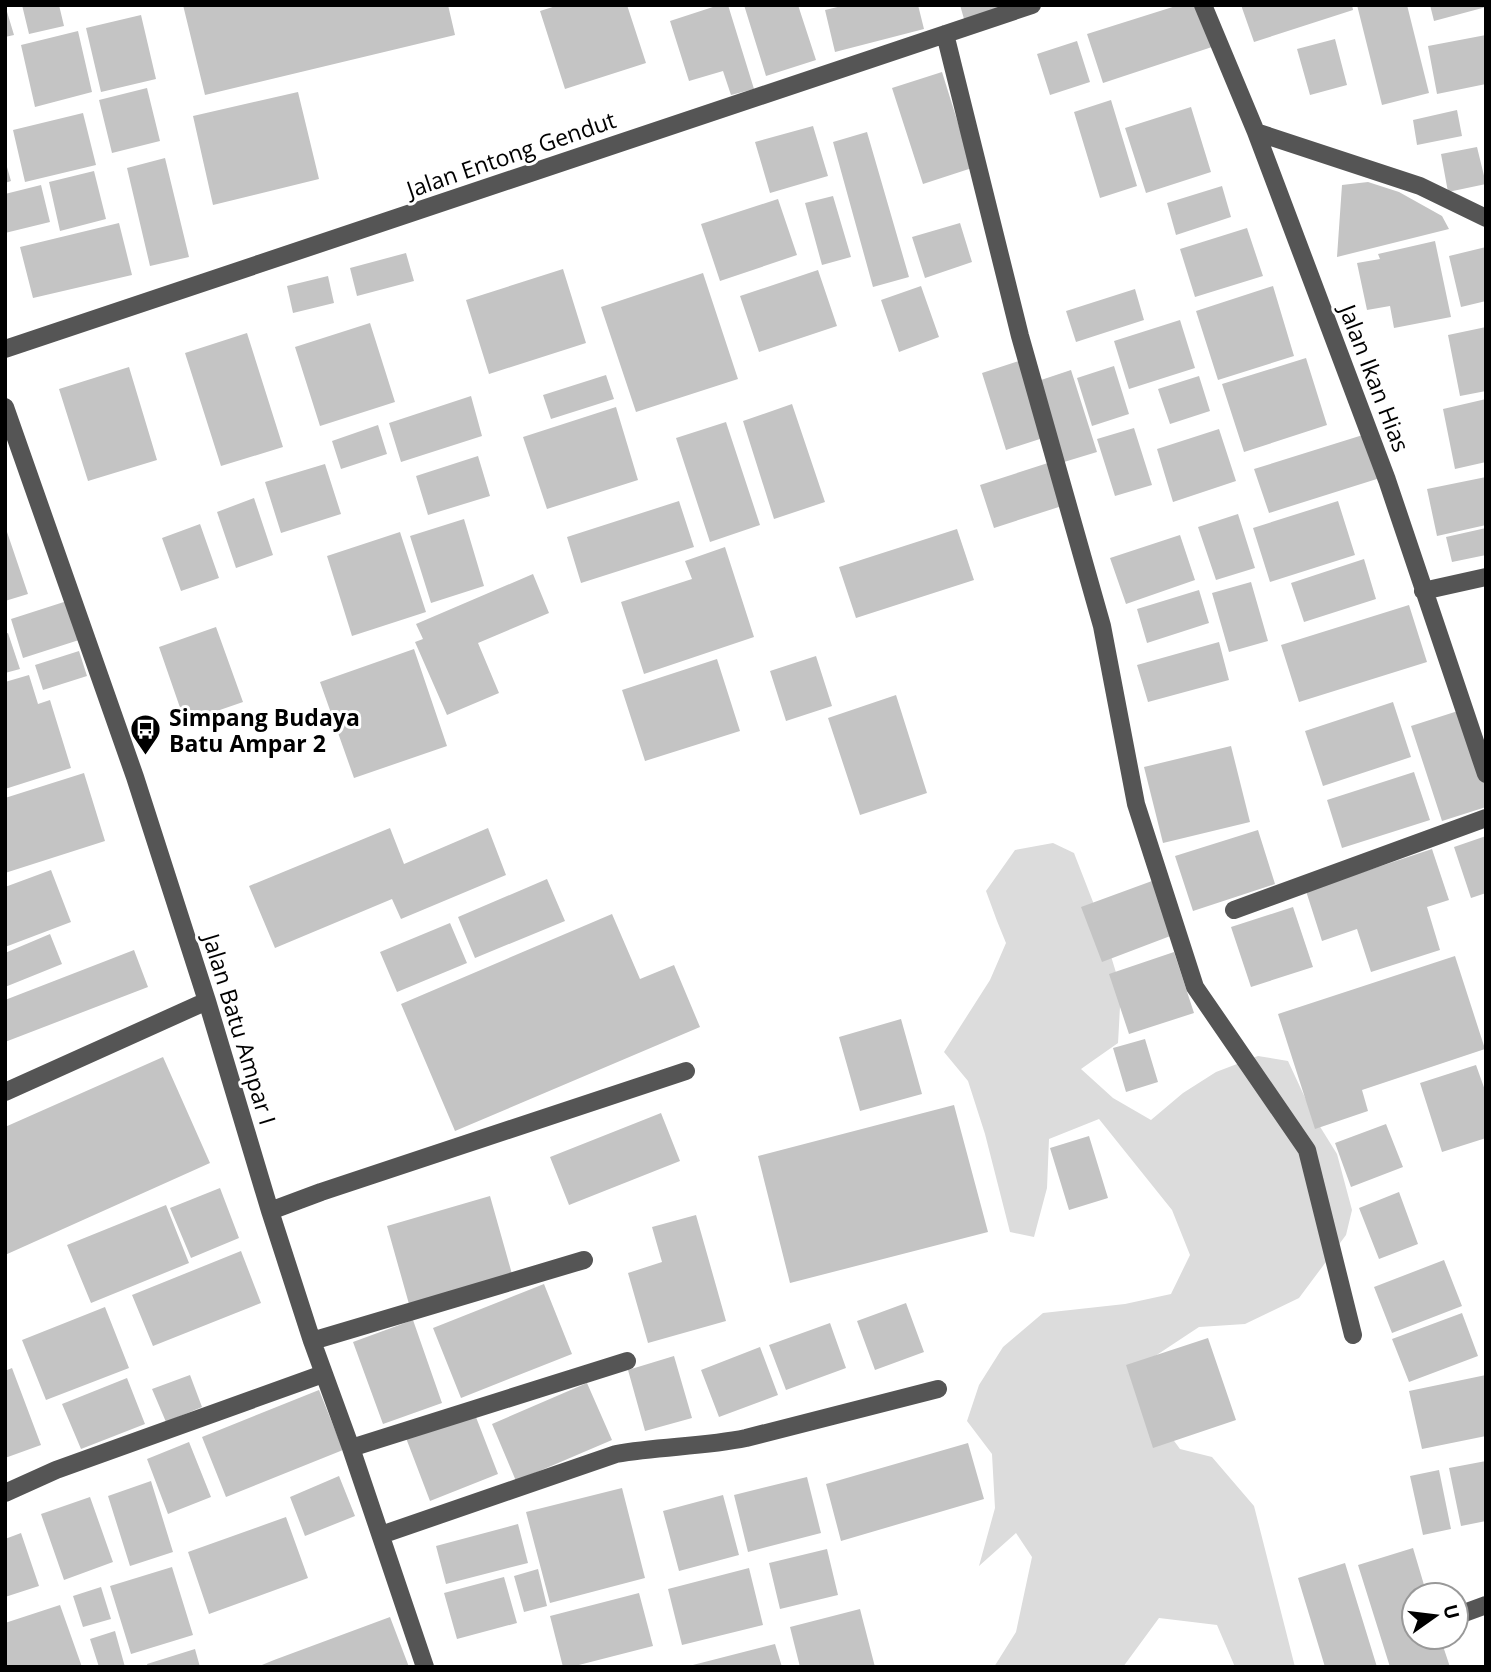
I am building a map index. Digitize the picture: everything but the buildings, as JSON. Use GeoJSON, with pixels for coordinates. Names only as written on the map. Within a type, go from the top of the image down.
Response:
{"type":"FeatureCollection","features":[{"type":"Feature","properties":{"kind":"street","name":"Jalan Entong Gendut"},"geometry":{"type":"LineString","coordinates":[[5,349],[1032,5]]}},
{"type":"Feature","properties":{"kind":"street","name":"Jalan Ikan Hias"},"geometry":{"type":"LineString","coordinates":[[1203,5],[1256,132],[1387,480],[1423,591],[1481,746],[1486,774]]}},
{"type":"Feature","properties":{"kind":"street"},"geometry":{"type":"LineString","coordinates":[[945,34],[1020,336],[1102,626],[1136,804],[1195,987],[1307,1150],[1353,1335]]}},
{"type":"Feature","properties":{"kind":"street"},"geometry":{"type":"LineString","coordinates":[[1256,132],[1420,186],[1486,218]]}},
{"type":"Feature","properties":{"kind":"street","name":"Jalan Batu Ampar I"},"geometry":{"type":"LineString","coordinates":[[5,407],[135,777],[208,1001],[270,1211],[312,1341],[425,1667]]}},
{"type":"Feature","properties":{"kind":"street"},"geometry":{"type":"LineString","coordinates":[[1423,591],[1486,577]]}},
{"type":"Feature","properties":{"kind":"street"},"geometry":{"type":"LineString","coordinates":[[1234,910],[1486,818]]}},
{"type":"Feature","properties":{"kind":"street"},"geometry":{"type":"LineString","coordinates":[[5,1092],[208,1001]]}},
{"type":"Feature","properties":{"kind":"street"},"geometry":{"type":"LineString","coordinates":[[270,1211],[686,1071]]}},
{"type":"Feature","properties":{"kind":"street"},"geometry":{"type":"LineString","coordinates":[[312,1341],[583,1259]]}},
{"type":"Feature","properties":{"kind":"street"},"geometry":{"type":"LineString","coordinates":[[351,1448],[628,1361]]}},
{"type":"Feature","properties":{"kind":"street"},"geometry":{"type":"LineString","coordinates":[[5,1493],[56,1469],[323,1374]]}},
{"type":"Feature","properties":{"kind":"street"},"geometry":{"type":"LineString","coordinates":[[381,1535],[616,1454],[737,1440],[938,1389]]}},
{"type":"Feature","properties":{"kind":"shaded area"},"geometry":{"type":"Polygon","coordinates":[[[1053,843],[1074,853],[1100,920],[1121,989],[1118,1043],[1081,1069],[1113,1098],[1151,1120],[1183,1093],[1216,1072],[1258,1056],[1288,1061],[1314,1117],[1337,1154],[1352,1210],[1346,1235],[1299,1298],[1245,1324],[1199,1327],[1143,1364],[1152,1411],[1180,1449],[1212,1457],[1254,1506],[1295,1667],[1235,1667],[1217,1625],[1159,1618],[1123,1667],[994,1667],[1016,1632],[1032,1557],[1016,1533],[979,1566],[995,1508],[992,1454],[967,1421],[979,1385],[1003,1347],[1043,1313],[1125,1304],[1171,1294],[1190,1255],[1172,1210],[1099,1119],[1049,1139],[1047,1188],[1034,1237],[1010,1232],[985,1134],[968,1081],[944,1052],[990,980],[1006,943],[986,891],[1015,850],[1053,843]]]}},
{"type":"Feature","properties":{"kind":"place","name":"Simpang Budaya Batu Ampar 2"},"geometry":{"type":"Point","coordinates":[146,757]}}]}
